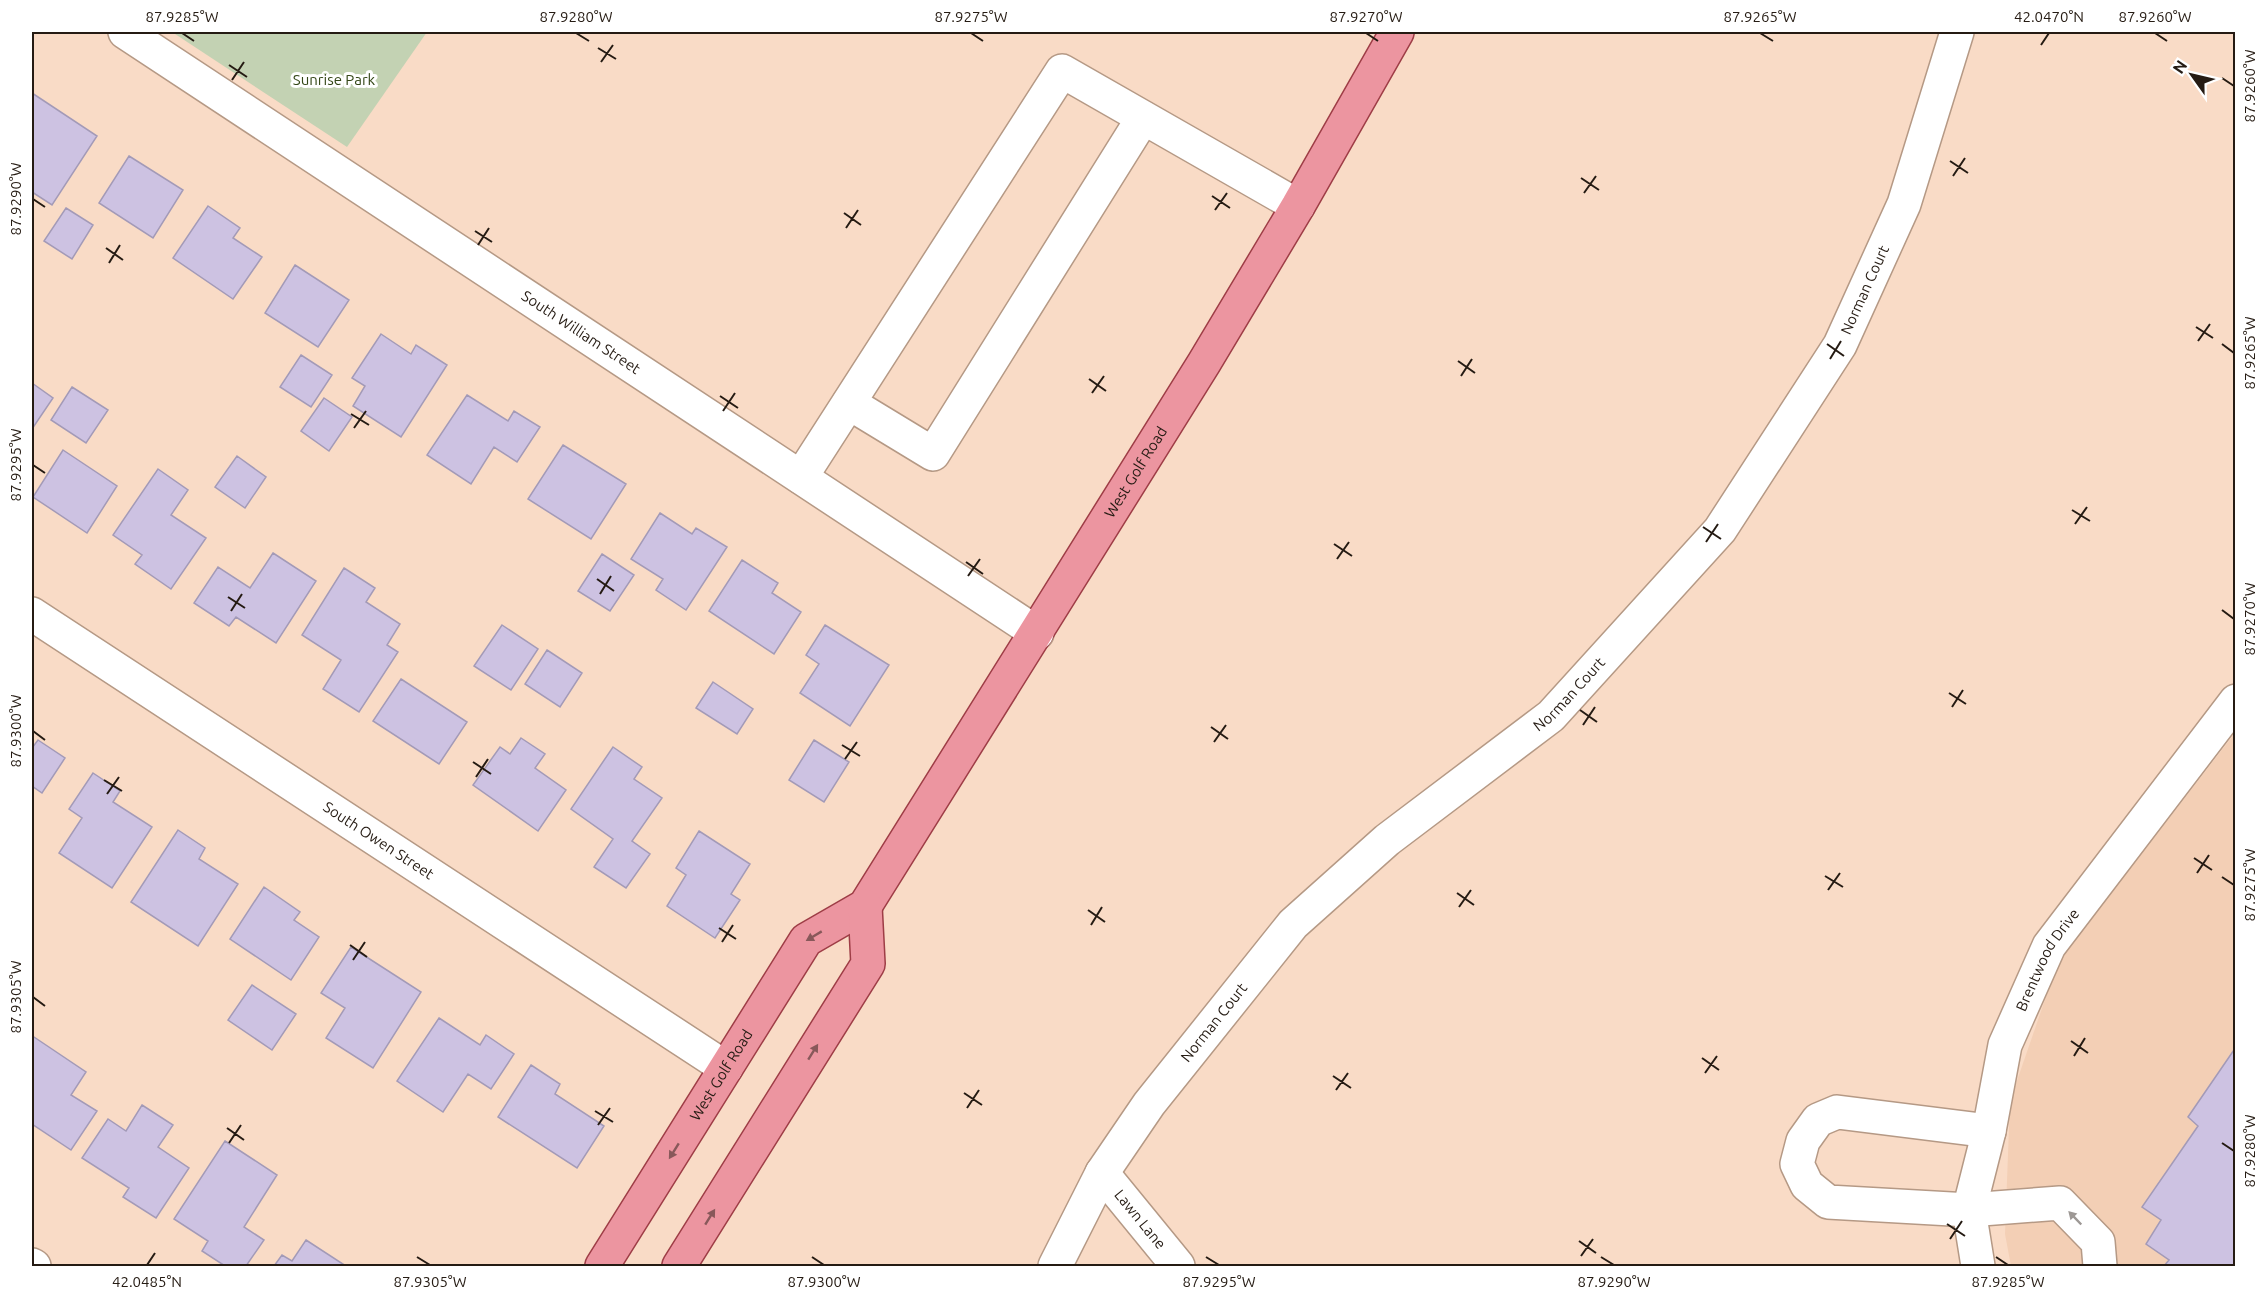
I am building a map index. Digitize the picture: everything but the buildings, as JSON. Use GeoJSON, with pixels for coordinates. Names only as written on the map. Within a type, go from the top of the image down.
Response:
{"type":"FeatureCollection","features":[{"type":"Feature","properties":{"kind":"main road","name":"West Golf Road"},"geometry":{"type":"LineString","coordinates":[[602,1266],[806,940],[865,906],[1204,363],[1298,206],[1397,32]]}},
{"type":"Feature","properties":{"kind":"main road"},"geometry":{"type":"LineString","coordinates":[[679,1266],[868,964],[865,906]]}},
{"type":"Feature","properties":{"kind":"street","name":"South William Street"},"geometry":{"type":"LineString","coordinates":[[124,32],[1037,633]]}},
{"type":"Feature","properties":{"kind":"street","name":"Norman Court"},"geometry":{"type":"LineString","coordinates":[[1054,1266],[1102,1173],[1149,1104],[1293,924],[1387,840],[1551,716],[1720,530],[1840,345],[1904,204],[1957,32]]}},
{"type":"Feature","properties":{"kind":"street"},"geometry":{"type":"LineString","coordinates":[[801,477],[1062,71],[1298,206]]}},
{"type":"Feature","properties":{"kind":"street"},"geometry":{"type":"LineString","coordinates":[[849,403],[933,454],[1143,118]]}},
{"type":"Feature","properties":{"kind":"street","name":"South Owen Street"},"geometry":{"type":"LineString","coordinates":[[32,614],[726,1068]]}},
{"type":"Feature","properties":{"kind":"street","name":"Brentwood Drive"},"geometry":{"type":"LineString","coordinates":[[1978,1266],[1969,1210],[1989,1131],[2005,1045],[2049,946],[2235,701]]}},
{"type":"Feature","properties":{"kind":"street"},"geometry":{"type":"LineString","coordinates":[[1989,1131],[1837,1112],[1818,1120],[1803,1141],[1797,1164],[1807,1185],[1828,1202],[1969,1210],[2060,1203],[2098,1242],[2100,1266]]}},
{"type":"Feature","properties":{"kind":"street","name":"Lawn Lane"},"geometry":{"type":"LineString","coordinates":[[1102,1173],[1178,1266]]}},
{"type":"Feature","properties":{"kind":"shaded area"},"geometry":{"type":"Polygon","coordinates":[[[2235,733],[2235,1266],[2011,1266],[2005,1234],[2010,1101],[2058,962],[2235,733]]]}},
{"type":"Feature","properties":{"kind":"green space","name":"Sunrise Park"},"geometry":{"type":"Polygon","coordinates":[[[172,32],[427,32],[347,147],[172,32]]]}}]}
